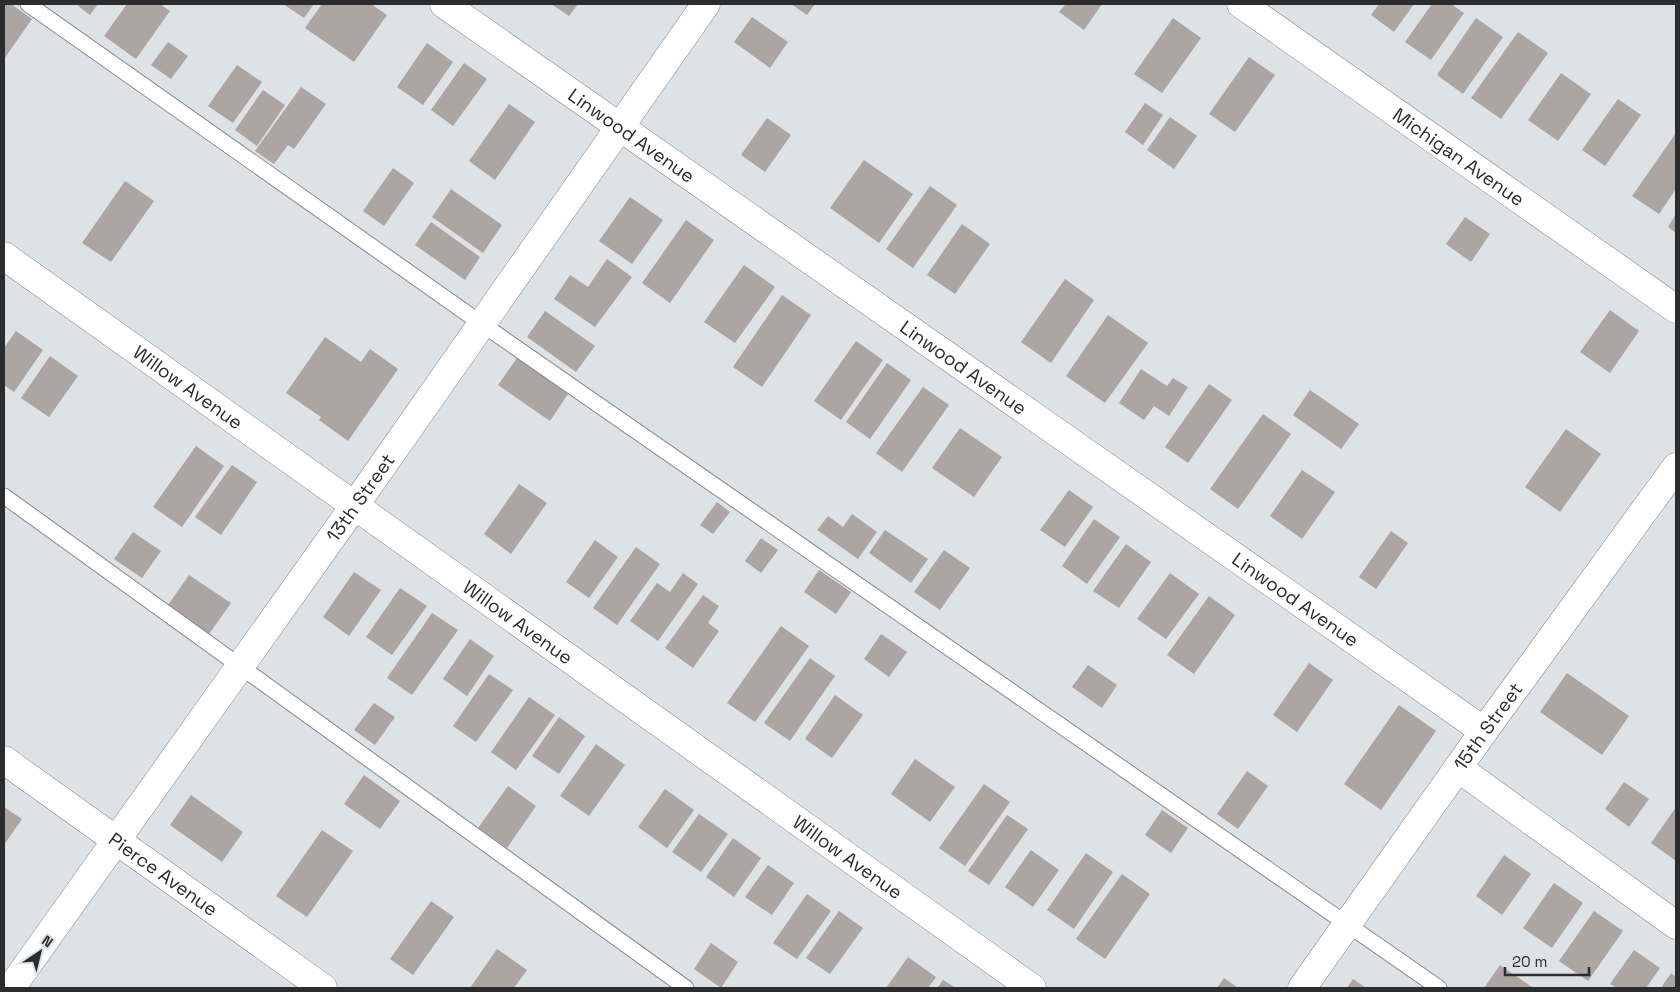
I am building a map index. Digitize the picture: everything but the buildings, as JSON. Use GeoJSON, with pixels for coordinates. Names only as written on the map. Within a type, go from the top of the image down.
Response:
{"type":"FeatureCollection","features":[{"type":"Feature","properties":{"kind":"street","name":"Linwood Avenue"},"geometry":{"type":"LineString","coordinates":[[444,4],[622,126],[1484,731]]}},
{"type":"Feature","properties":{"kind":"street","name":"13th Street"},"geometry":{"type":"LineString","coordinates":[[12,988],[355,505],[706,4]]}},
{"type":"Feature","properties":{"kind":"street","name":"Michigan Avenue"},"geometry":{"type":"LineString","coordinates":[[1241,4],[1676,309]]}},
{"type":"Feature","properties":{"kind":"street","name":"Willow Avenue"},"geometry":{"type":"LineString","coordinates":[[4,256],[1032,988]]}},
{"type":"Feature","properties":{"kind":"street","name":"15th Street"},"geometry":{"type":"LineString","coordinates":[[1302,988],[1484,731],[1675,470]]}},
{"type":"Feature","properties":{"kind":"street","name":"Pierce Avenue"},"geometry":{"type":"LineString","coordinates":[[4,760],[323,988]]}},
{"type":"Feature","properties":{"kind":"street"},"geometry":{"type":"LineString","coordinates":[[1458,768],[1676,925]]}},
{"type":"Feature","properties":{"kind":"lane"},"geometry":{"type":"LineString","coordinates":[[28,4],[482,324],[1439,988]]}},
{"type":"Feature","properties":{"kind":"lane"},"geometry":{"type":"LineString","coordinates":[[4,496],[686,988]]}}]}
